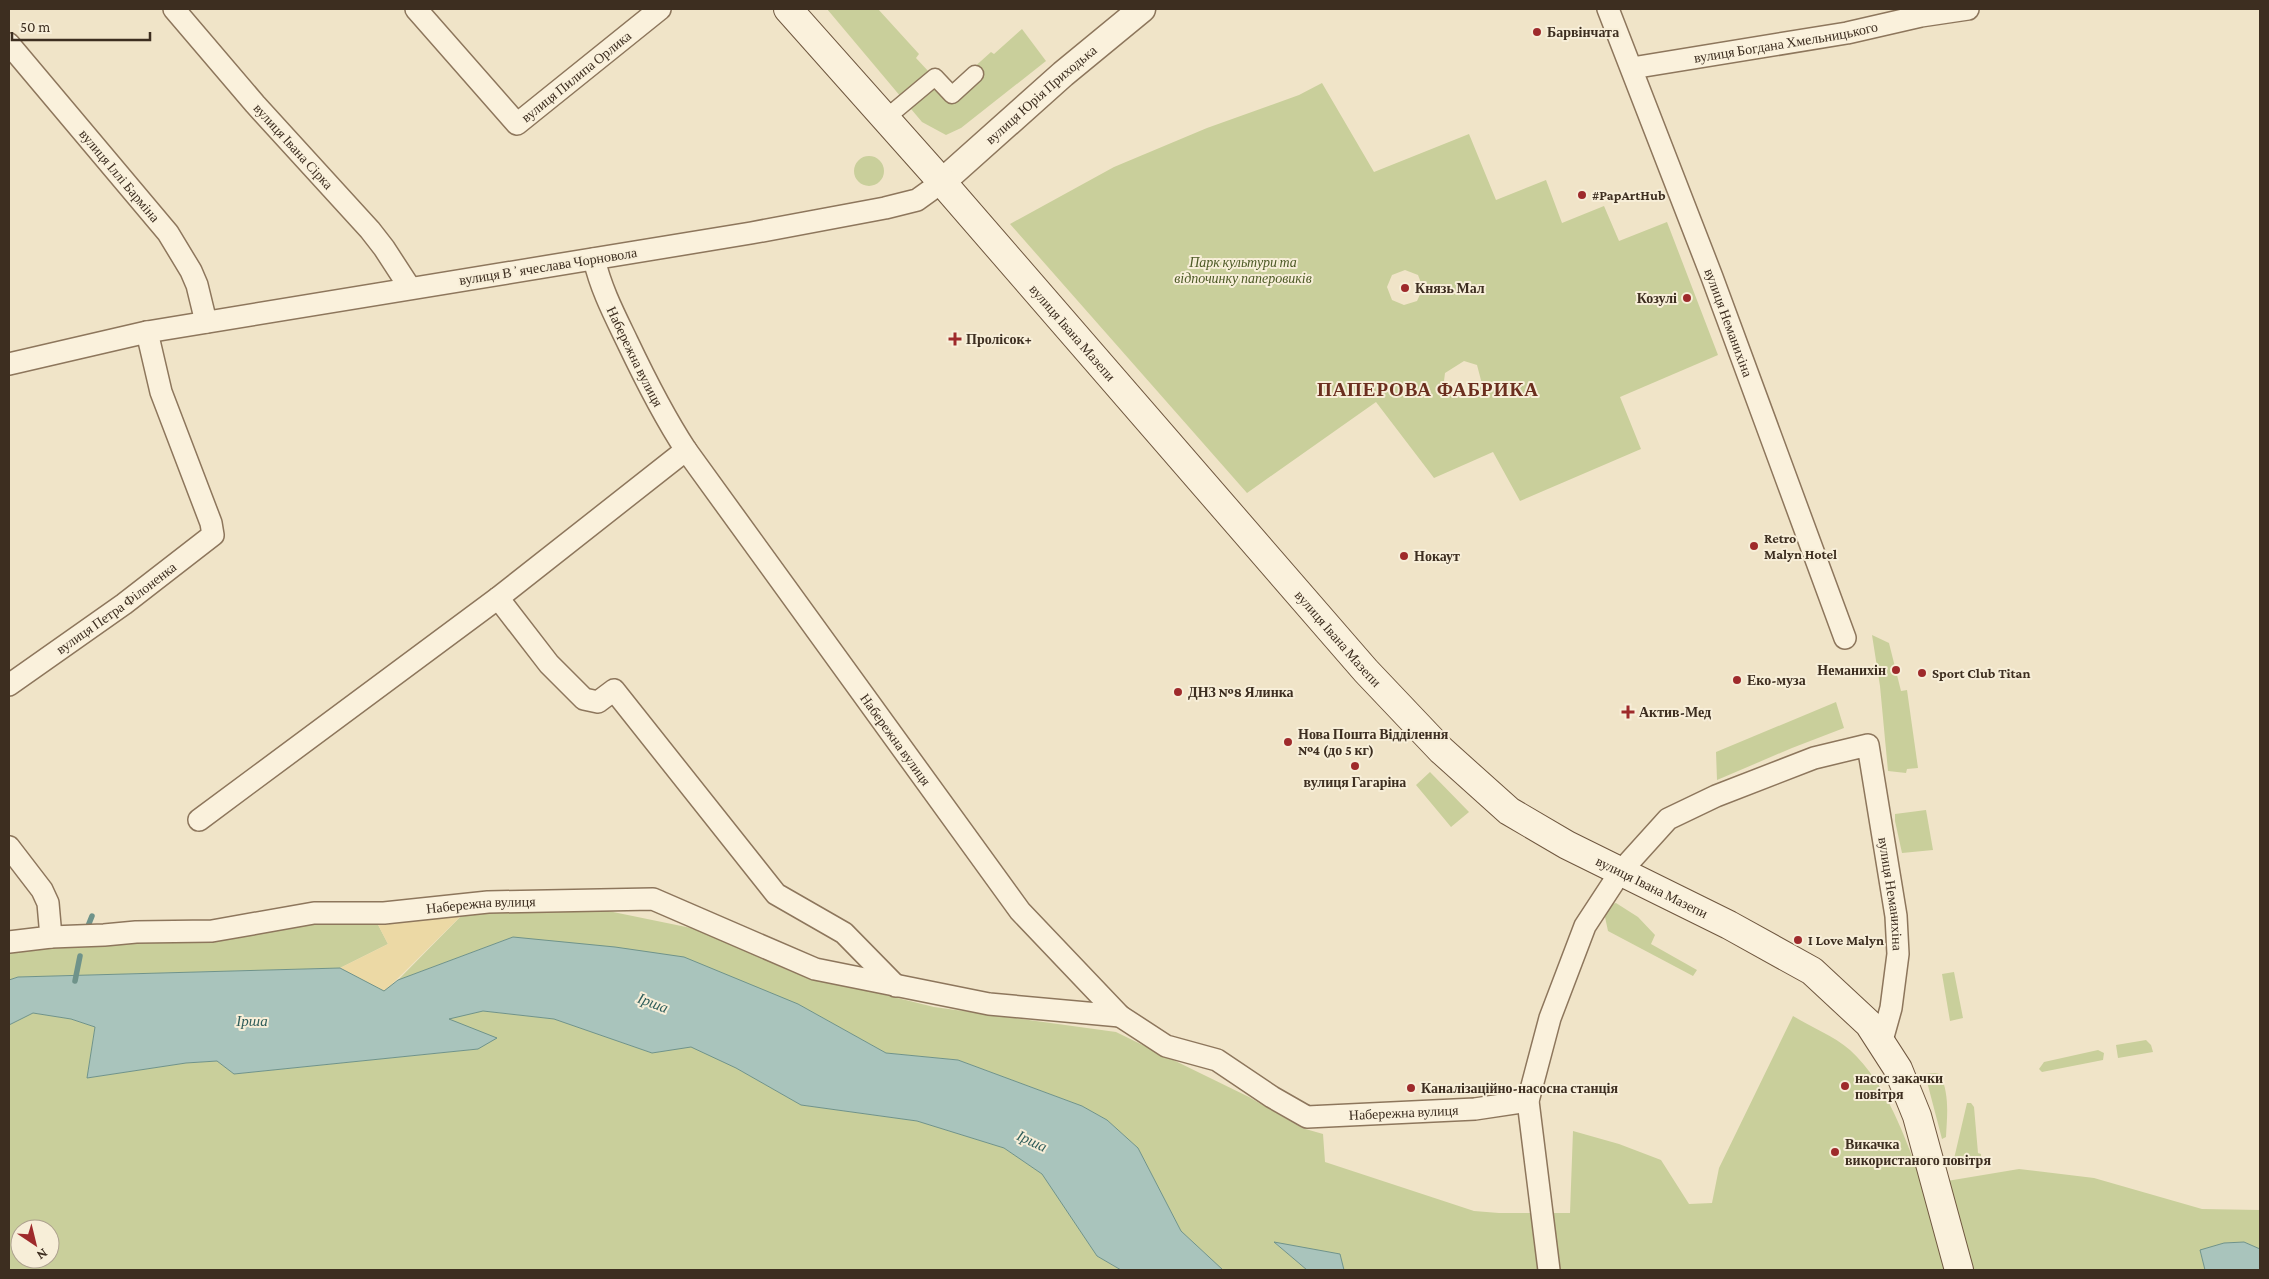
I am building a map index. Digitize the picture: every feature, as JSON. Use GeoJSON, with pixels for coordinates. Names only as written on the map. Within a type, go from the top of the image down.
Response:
{"type":"FeatureCollection","features":[{"type":"Feature","properties":{"kind":"main road","name":"вулиця Івана Мазепи"},"geometry":{"type":"LineString","coordinates":[[788,9],[942,182],[1366,671],[1441,750],[1509,812],[1567,844],[1728,925],[1812,970],[1869,1024],[1898,1069],[1914,1108],[1937,1183],[1959,1270]]}},
{"type":"Feature","properties":{"kind":"street","name":"вулиця Івана Сірка"},"geometry":{"type":"LineString","coordinates":[[174,9],[255,104],[370,230],[410,288]]}},
{"type":"Feature","properties":{"kind":"street","name":"вулиця Пилипа Орлика"},"geometry":{"type":"LineString","coordinates":[[416,9],[517,124],[660,9]]}},
{"type":"Feature","properties":{"kind":"street","name":"вулиця Юрія Приходька"},"geometry":{"type":"LineString","coordinates":[[942,182],[1063,74],[1142,9]]}},
{"type":"Feature","properties":{"kind":"street","name":"вулиця Неманихіна"},"geometry":{"type":"LineString","coordinates":[[1608,9],[1632,68],[1846,638]]}},
{"type":"Feature","properties":{"kind":"street","name":"вулиця Богдана Хмельницького"},"geometry":{"type":"LineString","coordinates":[[1632,68],[1847,33],[1921,16],[1968,9]]}},
{"type":"Feature","properties":{"kind":"street","name":"вулиця Іллі Барміна"},"geometry":{"type":"LineString","coordinates":[[9,44],[168,233],[194,278],[206,322]]}},
{"type":"Feature","properties":{"kind":"street"},"geometry":{"type":"LineString","coordinates":[[886,118],[935,77],[952,95],[975,74]]}},
{"type":"Feature","properties":{"kind":"street","name":"вулиця Вʼячеслава Чорновола"},"geometry":{"type":"LineString","coordinates":[[9,364],[147,332],[750,233],[909,203],[924,196],[942,182]]}},
{"type":"Feature","properties":{"kind":"street","name":"Набережна вулиця"},"geometry":{"type":"LineString","coordinates":[[594,259],[602,288],[622,330],[657,402],[686,450],[1020,911],[1120,1016],[1166,1046],[1217,1060],[1272,1097],[1307,1117],[1475,1109],[1528,1101]]}},
{"type":"Feature","properties":{"kind":"street","name":"вулиця Петра Філоненка"},"geometry":{"type":"LineString","coordinates":[[9,685],[124,604],[213,535],[211,523],[161,392],[147,332]]}},
{"type":"Feature","properties":{"kind":"street"},"geometry":{"type":"LineString","coordinates":[[199,820],[498,598],[686,450]]}},
{"type":"Feature","properties":{"kind":"street"},"geometry":{"type":"LineString","coordinates":[[498,598],[549,664],[584,699],[598,702],[614,690],[776,894],[844,933],[896,986]]}},
{"type":"Feature","properties":{"kind":"street","name":"вулиця Неманихіна"},"geometry":{"type":"LineString","coordinates":[[1621,872],[1668,819],[1716,796],[1814,758],[1868,745],[1896,916],[1898,954],[1891,1008],[1882,1044]]}},
{"type":"Feature","properties":{"kind":"street"},"geometry":{"type":"LineString","coordinates":[[9,847],[42,890],[48,903],[51,937],[9,942]]}},
{"type":"Feature","properties":{"kind":"street"},"geometry":{"type":"LineString","coordinates":[[1548,1270],[1528,1101],[1550,1018],[1584,926],[1621,872]]}},
{"type":"Feature","properties":{"kind":"street","name":"Набережна вулиця"},"geometry":{"type":"LineString","coordinates":[[51,937],[136,932],[212,931],[314,913],[384,913],[488,902],[653,900],[815,969],[989,1004],[1120,1016]]}},
{"type":"Feature","properties":{"kind":"green space"},"geometry":{"type":"Polygon","coordinates":[[[827,9],[878,9],[919,54],[916,58],[955,100],[951,88],[991,52],[994,54],[1022,29],[1046,61],[961,128],[946,135],[922,122],[827,9]]]}},
{"type":"Feature","properties":{"kind":"green space","name":"Парк культури та відпочинку паперовиків"},"geometry":{"type":"Polygon","coordinates":[[[1322,83],[1374,172],[1469,134],[1496,200],[1546,180],[1562,223],[1604,206],[1619,241],[1667,222],[1718,355],[1620,397],[1641,449],[1520,501],[1493,452],[1434,478],[1376,402],[1247,493],[1010,224],[1114,167],[1207,128],[1299,95],[1322,83]],[[1405,270],[1392,275],[1387,287],[1392,300],[1404,305],[1417,301],[1423,288],[1418,275],[1405,270]],[[1464,361],[1445,373],[1443,389],[1447,395],[1475,398],[1482,384],[1477,365],[1464,361]]]}},
{"type":"Feature","properties":{"kind":"green space"},"geometry":{"type":"Polygon","coordinates":[[[869,156],[880,160],[884,171],[880,182],[869,186],[858,182],[854,171],[858,160],[869,156]]]}},
{"type":"Feature","properties":{"kind":"green space"},"geometry":{"type":"Polygon","coordinates":[[[1872,635],[1889,643],[1901,691],[1907,690],[1918,768],[1907,769],[1906,773],[1888,771],[1880,686],[1872,635]]]}},
{"type":"Feature","properties":{"kind":"green space"},"geometry":{"type":"Polygon","coordinates":[[[1836,702],[1844,728],[1717,780],[1716,752],[1836,702]]]}},
{"type":"Feature","properties":{"kind":"green space"},"geometry":{"type":"Polygon","coordinates":[[[1430,772],[1469,812],[1451,827],[1416,785],[1430,772]]]}},
{"type":"Feature","properties":{"kind":"green space"},"geometry":{"type":"Polygon","coordinates":[[[1926,810],[1933,850],[1902,853],[1895,814],[1926,810]]]}},
{"type":"Feature","properties":{"kind":"green space"},"geometry":{"type":"Polygon","coordinates":[[[1616,903],[1638,917],[1655,935],[1651,944],[1697,970],[1693,976],[1608,931],[1605,917],[1608,905],[1616,903]]]}},
{"type":"Feature","properties":{"kind":"green space"},"geometry":{"type":"Polygon","coordinates":[[[579,905],[696,929],[792,972],[934,1007],[1116,1032],[1249,1097],[1302,1128],[1323,1134],[1325,1162],[1474,1211],[1570,1213],[1573,1131],[1619,1144],[1661,1160],[1689,1204],[1712,1203],[1719,1168],[1793,1016],[1844,1045],[1875,1079],[1894,1113],[1923,1185],[2019,1169],[2094,1178],[2202,1209],[2260,1210],[2260,1249],[2244,1242],[2224,1243],[2200,1251],[2205,1270],[1344,1270],[1340,1254],[1275,1243],[1307,1270],[1223,1270],[1181,1231],[1138,1148],[1107,1120],[1082,1106],[958,1060],[886,1053],[798,1004],[513,937],[398,980],[467,910],[579,905]]]}},
{"type":"Feature","properties":{"kind":"green space"},"geometry":{"type":"Polygon","coordinates":[[[373,915],[388,944],[340,968],[18,977],[9,980],[9,949],[373,915]]]}},
{"type":"Feature","properties":{"kind":"green space"},"geometry":{"type":"Polygon","coordinates":[[[1954,972],[1963,1018],[1950,1021],[1942,974],[1954,972]]]}},
{"type":"Feature","properties":{"kind":"green space"},"geometry":{"type":"Polygon","coordinates":[[[483,1011],[554,1019],[652,1053],[691,1046],[736,1068],[801,1105],[917,1121],[1004,1148],[1042,1174],[1097,1256],[1121,1270],[9,1270],[9,1025],[33,1013],[71,1019],[95,1027],[87,1078],[186,1063],[217,1061],[234,1074],[478,1049],[448,1018],[483,1011]]]}},
{"type":"Feature","properties":{"kind":"green space"},"geometry":{"type":"Polygon","coordinates":[[[2146,1040],[2151,1045],[2153,1052],[2118,1058],[2116,1045],[2146,1040]]]}},
{"type":"Feature","properties":{"kind":"green space"},"geometry":{"type":"Polygon","coordinates":[[[2098,1050],[2104,1053],[2103,1060],[2042,1072],[2039,1069],[2044,1062],[2098,1050]]]}},
{"type":"Feature","properties":{"kind":"green space"},"geometry":{"type":"Polygon","coordinates":[[[1925,1074],[1940,1074],[1947,1098],[1946,1137],[1942,1139],[1925,1074]]]}},
{"type":"Feature","properties":{"kind":"green space"},"geometry":{"type":"Polygon","coordinates":[[[1967,1103],[1971,1103],[1974,1107],[1978,1153],[1981,1154],[1981,1161],[1957,1165],[1953,1163],[1967,1103]]]}},
{"type":"Feature","properties":{"kind":"sand"},"geometry":{"type":"Polygon","coordinates":[[[467,910],[384,992],[340,968],[388,944],[373,915],[467,910]]]}},
{"type":"Feature","properties":{"kind":"water","name":"Ірша"},"geometry":{"type":"Polygon","coordinates":[[[513,937],[615,947],[684,957],[798,1004],[886,1053],[958,1060],[1082,1106],[1107,1120],[1138,1148],[1181,1231],[1223,1270],[1121,1270],[1097,1256],[1042,1174],[1004,1148],[917,1121],[801,1105],[736,1068],[691,1047],[652,1053],[554,1019],[483,1011],[449,1019],[497,1038],[478,1049],[234,1074],[217,1061],[186,1063],[87,1078],[95,1027],[71,1019],[33,1013],[9,1025],[9,980],[18,977],[340,968],[384,991],[398,980],[513,937]]]}},
{"type":"Feature","properties":{"kind":"water"},"geometry":{"type":"Polygon","coordinates":[[[1274,1242],[1340,1254],[1344,1270],[1307,1270],[1274,1242]]]}},
{"type":"Feature","properties":{"kind":"water"},"geometry":{"type":"Polygon","coordinates":[[[2244,1242],[2260,1249],[2260,1270],[2205,1270],[2200,1250],[2224,1243],[2244,1242]]]}},
{"type":"Feature","properties":{"kind":"waterway"},"geometry":{"type":"LineString","coordinates":[[88,926],[92,916]]}},
{"type":"Feature","properties":{"kind":"waterway"},"geometry":{"type":"LineString","coordinates":[[75,981],[80,956]]}},
{"type":"Feature","properties":{"kind":"place","name":"Барвінчата"},"geometry":{"type":"Point","coordinates":[1537,32]}},
{"type":"Feature","properties":{"kind":"place","name":"#PapArtHub"},"geometry":{"type":"Point","coordinates":[1582,195]}},
{"type":"Feature","properties":{"kind":"place","name":"Князь Мал"},"geometry":{"type":"Point","coordinates":[1405,288]}},
{"type":"Feature","properties":{"kind":"place","name":"Козулі"},"geometry":{"type":"Point","coordinates":[1687,298]}},
{"type":"Feature","properties":{"kind":"place","name":"Пролісок+"},"geometry":{"type":"Point","coordinates":[955,339]}},
{"type":"Feature","properties":{"kind":"place","name":"Retro Malyn Hotel"},"geometry":{"type":"Point","coordinates":[1754,546]}},
{"type":"Feature","properties":{"kind":"place","name":"Нокаут"},"geometry":{"type":"Point","coordinates":[1404,556]}},
{"type":"Feature","properties":{"kind":"place","name":"Неманихін"},"geometry":{"type":"Point","coordinates":[1896,670]}},
{"type":"Feature","properties":{"kind":"place","name":"Sport Club Titan"},"geometry":{"type":"Point","coordinates":[1922,673]}},
{"type":"Feature","properties":{"kind":"place","name":"Еко-муза"},"geometry":{"type":"Point","coordinates":[1737,680]}},
{"type":"Feature","properties":{"kind":"place","name":"ДНЗ №8 Ялинка"},"geometry":{"type":"Point","coordinates":[1178,692]}},
{"type":"Feature","properties":{"kind":"place","name":"Актив-Мед"},"geometry":{"type":"Point","coordinates":[1628,712]}},
{"type":"Feature","properties":{"kind":"place","name":"Нова Пошта Відділення №4 (до 5 кг)"},"geometry":{"type":"Point","coordinates":[1288,742]}},
{"type":"Feature","properties":{"kind":"place","name":"вулиця Гагаріна"},"geometry":{"type":"Point","coordinates":[1355,766]}},
{"type":"Feature","properties":{"kind":"place","name":"I Love Malyn"},"geometry":{"type":"Point","coordinates":[1798,940]}},
{"type":"Feature","properties":{"kind":"place","name":"насос закачки повітря"},"geometry":{"type":"Point","coordinates":[1845,1086]}},
{"type":"Feature","properties":{"kind":"place","name":"Каналізаційно-насосна станція"},"geometry":{"type":"Point","coordinates":[1411,1088]}},
{"type":"Feature","properties":{"kind":"place","name":"Викачка використаного повітря"},"geometry":{"type":"Point","coordinates":[1835,1152]}},
{"type":"Feature","properties":{"kind":"district","name":"ПАПЕРОВА ФАБРИКА"},"geometry":{"type":"Point","coordinates":[1428,389]}}]}
